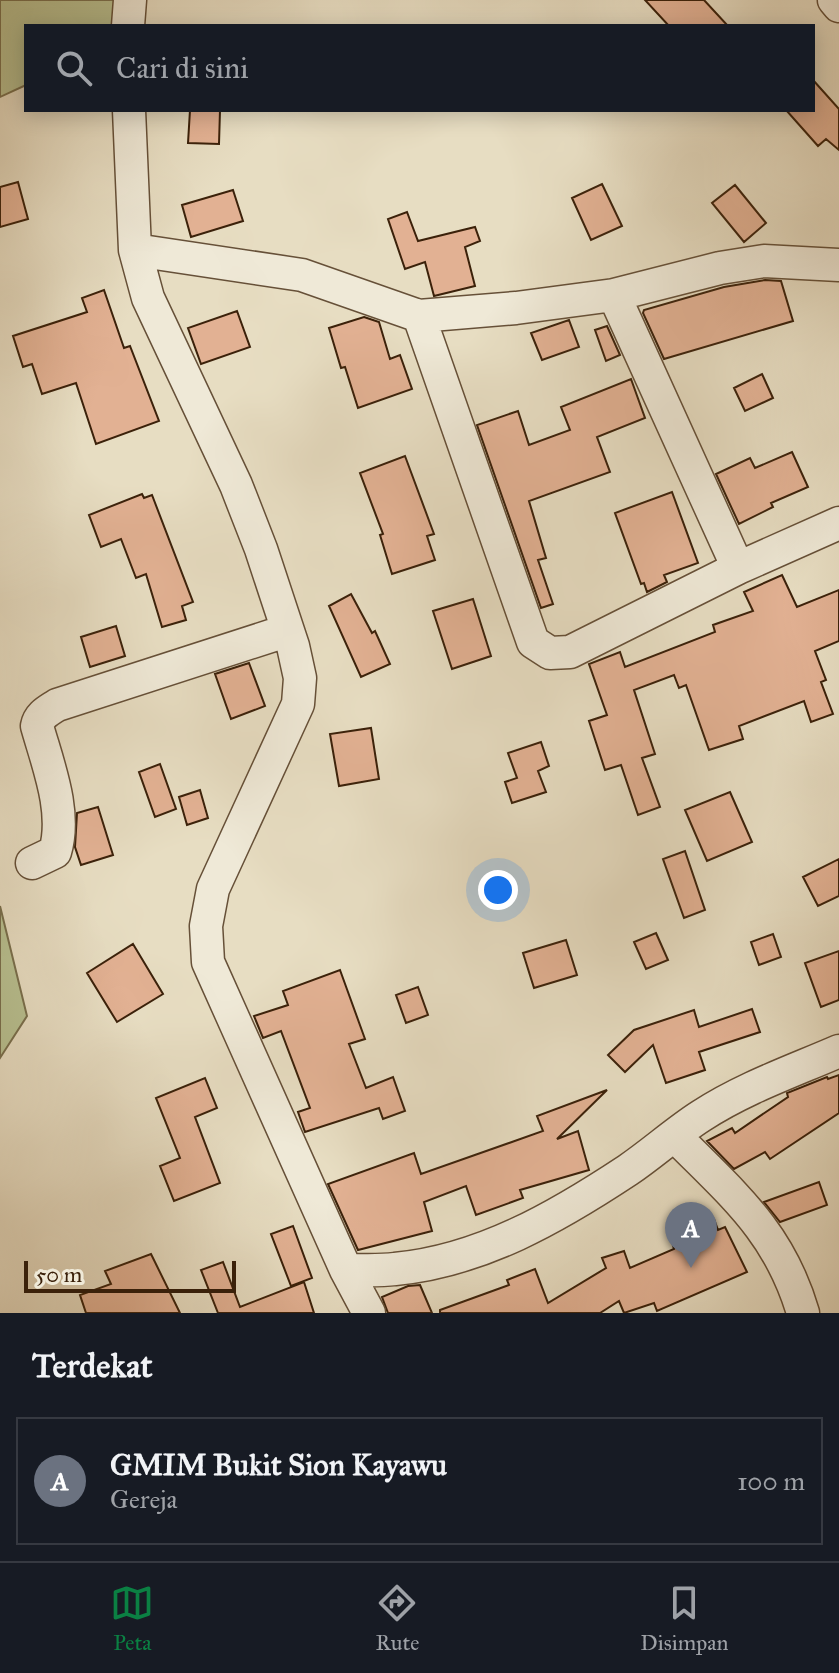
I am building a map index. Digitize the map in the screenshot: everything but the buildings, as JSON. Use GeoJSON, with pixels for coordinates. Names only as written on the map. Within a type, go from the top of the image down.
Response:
{"type":"FeatureCollection","features":[{"type":"Feature","properties":{"kind":"street"},"geometry":{"type":"LineString","coordinates":[[128,24],[130,0]]}},
{"type":"Feature","properties":{"kind":"street"},"geometry":{"type":"LineString","coordinates":[[834,0],[839,6]]}},
{"type":"Feature","properties":{"kind":"street"},"geometry":{"type":"LineString","coordinates":[[129,112],[135,250],[148,298],[236,485],[261,549],[293,646],[300,678],[298,704],[213,889],[206,926],[208,962],[346,1270],[369,1313]]}},
{"type":"Feature","properties":{"kind":"street"},"geometry":{"type":"LineString","coordinates":[[135,250],[302,275],[419,316],[516,308],[614,295],[720,268],[764,261],[839,265]]}},
{"type":"Feature","properties":{"kind":"street"},"geometry":{"type":"LineString","coordinates":[[614,295],[738,568]]}},
{"type":"Feature","properties":{"kind":"street"},"geometry":{"type":"LineString","coordinates":[[419,316],[533,642],[550,653],[570,652],[738,568],[839,523]]}},
{"type":"Feature","properties":{"kind":"street"},"geometry":{"type":"LineString","coordinates":[[32,863],[55,852],[59,840],[59,815],[37,726],[38,719],[57,705],[286,631]]}},
{"type":"Feature","properties":{"kind":"street"},"geometry":{"type":"LineString","coordinates":[[346,1270],[394,1269],[448,1260],[504,1241],[557,1214],[701,1116],[839,1051]]}},
{"type":"Feature","properties":{"kind":"street"},"geometry":{"type":"LineString","coordinates":[[675,1136],[734,1195],[769,1236],[781,1256],[803,1313]]}},
{"type":"Feature","properties":{"kind":"green space"},"geometry":{"type":"Polygon","coordinates":[[[0,0],[120,0],[119,24],[24,24],[24,86],[0,97],[0,0]]]}},
{"type":"Feature","properties":{"kind":"green space"},"geometry":{"type":"Polygon","coordinates":[[[0,906],[27,1016],[0,1058],[0,906]]]}},
{"type":"Feature","properties":{"kind":"place","name":"GMIM Bukit Sion Kayawu"},"geometry":{"type":"Point","coordinates":[691,1268]}}]}
